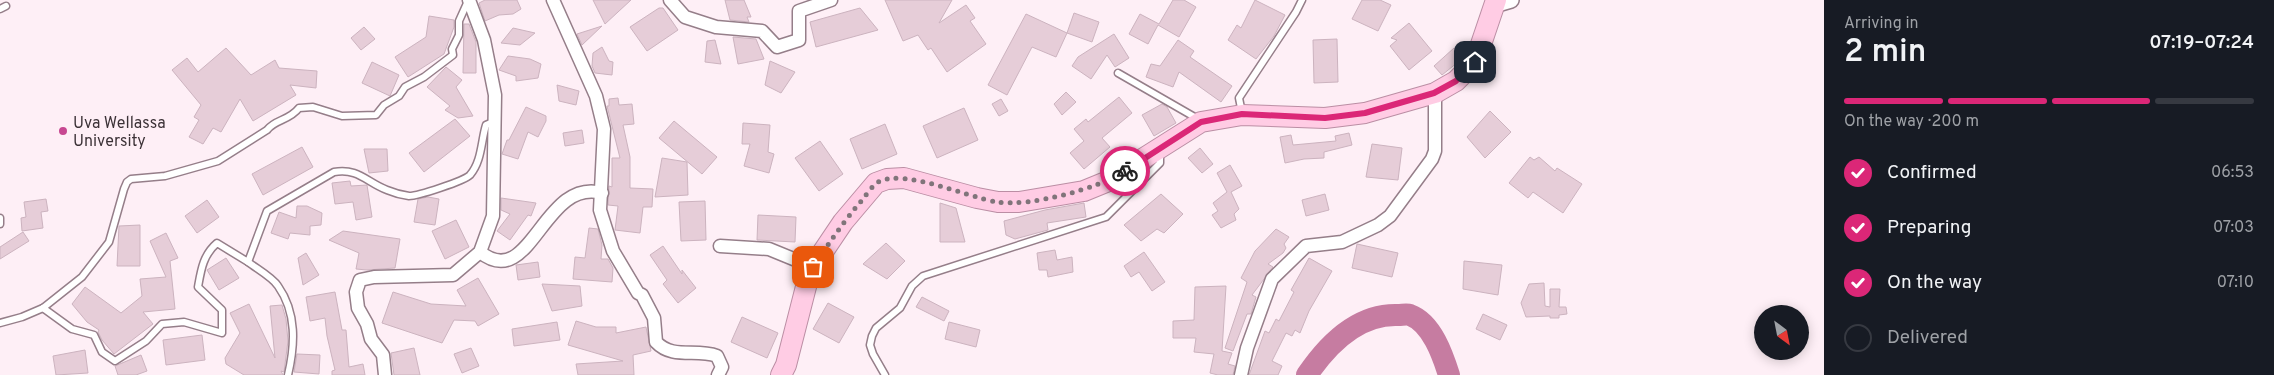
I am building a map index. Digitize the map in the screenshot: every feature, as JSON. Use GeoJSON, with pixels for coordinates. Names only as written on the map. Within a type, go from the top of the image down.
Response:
{"type":"FeatureCollection","features":[{"type":"Feature","properties":{"kind":"highway"},"geometry":{"type":"LineString","coordinates":[[781,375],[786,365],[807,279],[843,222],[876,183],[887,179],[904,178],[977,198],[998,202],[1018,202],[1084,191],[1106,182],[1201,122],[1242,114],[1325,118],[1365,113],[1434,93],[1456,81],[1475,62],[1500,2]]}},
{"type":"Feature","properties":{"kind":"street"},"geometry":{"type":"LineString","coordinates":[[385,375],[383,356],[371,339],[367,324],[358,308],[356,292],[360,280],[374,277],[453,275],[480,252],[493,216],[496,146],[493,122],[495,95],[484,40],[469,0]]}},
{"type":"Feature","properties":{"kind":"street"},"geometry":{"type":"LineString","coordinates":[[553,0],[596,96],[604,129],[600,210],[613,251],[638,293],[642,295],[654,318],[656,342],[662,348],[677,354],[710,353],[716,356],[722,367],[718,375]]}},
{"type":"Feature","properties":{"kind":"street"},"geometry":{"type":"LineString","coordinates":[[670,0],[685,17],[716,27],[762,32],[776,47],[799,40],[799,11],[831,0]]}},
{"type":"Feature","properties":{"kind":"street"},"geometry":{"type":"LineString","coordinates":[[1241,375],[1247,348],[1272,278],[1306,246],[1342,242],[1378,225],[1390,216],[1432,159],[1435,151],[1434,93]]}},
{"type":"Feature","properties":{"kind":"street"},"geometry":{"type":"LineString","coordinates":[[480,252],[489,259],[501,263],[516,257],[557,209],[568,200],[584,191],[602,193]]}},
{"type":"Feature","properties":{"kind":"street"},"geometry":{"type":"LineString","coordinates":[[720,246],[769,249],[813,267]]}},
{"type":"Feature","properties":{"kind":"lane"},"geometry":{"type":"LineString","coordinates":[[0,323],[22,318],[43,308],[82,277],[109,242],[127,182],[132,179],[165,176],[218,162],[267,130],[270,126],[289,118],[298,108],[313,107],[342,116],[376,115],[384,105],[399,96],[405,87],[424,77],[453,54],[452,49],[459,35],[459,21],[469,0]]}},
{"type":"Feature","properties":{"kind":"lane"},"geometry":{"type":"LineString","coordinates":[[1242,114],[1239,98],[1302,0]]}},
{"type":"Feature","properties":{"kind":"lane"},"geometry":{"type":"LineString","coordinates":[[1118,73],[1201,122]]}},
{"type":"Feature","properties":{"kind":"lane"},"geometry":{"type":"LineString","coordinates":[[248,262],[267,211],[334,172],[346,170],[356,172],[386,190],[411,196],[437,189],[469,176],[478,161],[486,124],[493,122]]}},
{"type":"Feature","properties":{"kind":"lane"},"geometry":{"type":"LineString","coordinates":[[885,375],[873,354],[870,345],[872,336],[876,328],[900,308],[912,286],[923,276],[1106,217],[1160,163],[1161,146]]}},
{"type":"Feature","properties":{"kind":"lane"},"geometry":{"type":"LineString","coordinates":[[0,218],[0,224]]}},
{"type":"Feature","properties":{"kind":"lane"},"geometry":{"type":"LineString","coordinates":[[43,308],[72,328],[94,336],[102,352],[115,361],[146,341],[162,324],[184,322],[222,333],[222,310],[198,287],[201,268],[209,250],[217,243],[248,262],[277,285],[291,312],[294,350],[288,375]]}},
{"type":"Feature","properties":{"kind":"building"},"geometry":{"type":"Polygon","coordinates":[[[485,0],[517,0],[521,9],[513,14],[499,15],[485,21],[479,3],[485,0]]]}},
{"type":"Feature","properties":{"kind":"building"},"geometry":{"type":"Polygon","coordinates":[[[593,0],[631,0],[605,24],[593,0]]]}},
{"type":"Feature","properties":{"kind":"building"},"geometry":{"type":"Polygon","coordinates":[[[725,0],[744,0],[751,17],[747,17],[749,22],[730,20],[725,0]]]}},
{"type":"Feature","properties":{"kind":"building"},"geometry":{"type":"Polygon","coordinates":[[[885,0],[952,0],[939,23],[966,5],[975,18],[970,21],[986,44],[947,72],[931,48],[928,50],[918,35],[903,41],[885,0]]]}},
{"type":"Feature","properties":{"kind":"building"},"geometry":{"type":"Polygon","coordinates":[[[1173,0],[1184,0],[1196,7],[1179,37],[1158,25],[1148,44],[1129,34],[1140,14],[1159,24],[1173,0]]]}},
{"type":"Feature","properties":{"kind":"building"},"geometry":{"type":"Polygon","coordinates":[[[1255,0],[1285,15],[1274,36],[1256,59],[1228,40],[1237,25],[1241,28],[1255,0]]]}},
{"type":"Feature","properties":{"kind":"building"},"geometry":{"type":"Polygon","coordinates":[[[1362,0],[1380,0],[1391,5],[1378,31],[1352,19],[1362,0]]]}},
{"type":"Feature","properties":{"kind":"building"},"geometry":{"type":"Polygon","coordinates":[[[659,8],[663,8],[678,30],[647,51],[630,27],[659,8]]]}},
{"type":"Feature","properties":{"kind":"building"},"geometry":{"type":"Polygon","coordinates":[[[860,8],[878,30],[816,47],[810,22],[860,8]]]}},
{"type":"Feature","properties":{"kind":"building"},"geometry":{"type":"Polygon","coordinates":[[[1074,13],[1099,22],[1092,42],[1067,33],[1074,13]]]}},
{"type":"Feature","properties":{"kind":"building"},"geometry":{"type":"Polygon","coordinates":[[[1026,14],[1067,33],[1056,57],[1032,47],[1007,95],[988,85],[1026,14]]]}},
{"type":"Feature","properties":{"kind":"building"},"geometry":{"type":"Polygon","coordinates":[[[429,16],[454,20],[454,27],[444,54],[408,77],[395,57],[426,37],[429,16]]]}},
{"type":"Feature","properties":{"kind":"building"},"geometry":{"type":"Polygon","coordinates":[[[1409,23],[1432,51],[1409,70],[1390,46],[1397,40],[1391,38],[1409,23]]]}},
{"type":"Feature","properties":{"kind":"building"},"geometry":{"type":"Polygon","coordinates":[[[464,24],[469,24],[476,42],[476,73],[463,73],[464,24]]]}},
{"type":"Feature","properties":{"kind":"building"},"geometry":{"type":"Polygon","coordinates":[[[602,26],[582,45],[577,34],[602,26]]]}},
{"type":"Feature","properties":{"kind":"building"},"geometry":{"type":"Polygon","coordinates":[[[364,27],[375,39],[361,50],[351,38],[364,27]]]}},
{"type":"Feature","properties":{"kind":"building"},"geometry":{"type":"Polygon","coordinates":[[[513,28],[535,33],[520,45],[501,43],[513,28]]]}},
{"type":"Feature","properties":{"kind":"building"},"geometry":{"type":"Polygon","coordinates":[[[1114,34],[1129,58],[1115,67],[1107,55],[1091,79],[1072,66],[1078,57],[1114,34]]]}},
{"type":"Feature","properties":{"kind":"building"},"geometry":{"type":"Polygon","coordinates":[[[733,37],[756,39],[764,59],[738,64],[733,37]]]}},
{"type":"Feature","properties":{"kind":"building"},"geometry":{"type":"Polygon","coordinates":[[[1337,39],[1338,82],[1314,83],[1313,40],[1337,39]]]}},
{"type":"Feature","properties":{"kind":"building"},"geometry":{"type":"Polygon","coordinates":[[[715,40],[721,64],[705,62],[707,41],[715,40]]]}},
{"type":"Feature","properties":{"kind":"building"},"geometry":{"type":"Polygon","coordinates":[[[1178,40],[1194,51],[1190,57],[1232,86],[1221,102],[1179,72],[1173,87],[1146,77],[1151,64],[1160,66],[1178,40]]]}},
{"type":"Feature","properties":{"kind":"building"},"geometry":{"type":"Polygon","coordinates":[[[602,47],[609,61],[613,62],[612,75],[595,73],[592,66],[593,53],[602,47]]]}},
{"type":"Feature","properties":{"kind":"building"},"geometry":{"type":"Polygon","coordinates":[[[226,48],[251,75],[275,60],[279,68],[317,71],[316,88],[290,85],[296,95],[253,121],[240,99],[221,132],[213,128],[203,144],[189,137],[199,120],[194,117],[201,105],[172,70],[187,58],[198,72],[226,48]]]}},
{"type":"Feature","properties":{"kind":"building"},"geometry":{"type":"Polygon","coordinates":[[[1454,48],[1463,58],[1442,75],[1434,66],[1454,48]]]}},
{"type":"Feature","properties":{"kind":"building"},"geometry":{"type":"Polygon","coordinates":[[[508,56],[530,59],[541,64],[538,78],[516,81],[516,76],[499,70],[508,56]]]}},
{"type":"Feature","properties":{"kind":"building"},"geometry":{"type":"Polygon","coordinates":[[[770,61],[795,72],[781,93],[765,85],[770,61]]]}},
{"type":"Feature","properties":{"kind":"building"},"geometry":{"type":"Polygon","coordinates":[[[372,62],[399,75],[390,96],[362,83],[372,62]]]}},
{"type":"Feature","properties":{"kind":"building"},"geometry":{"type":"Polygon","coordinates":[[[446,67],[462,80],[456,87],[473,116],[458,118],[445,110],[450,106],[427,87],[446,67]]]}},
{"type":"Feature","properties":{"kind":"building"},"geometry":{"type":"Polygon","coordinates":[[[557,85],[579,91],[576,105],[559,101],[557,85]]]}},
{"type":"Feature","properties":{"kind":"building"},"geometry":{"type":"Polygon","coordinates":[[[1066,92],[1076,102],[1062,115],[1054,104],[1066,92]]]}},
{"type":"Feature","properties":{"kind":"building"},"geometry":{"type":"Polygon","coordinates":[[[1119,97],[1132,113],[1102,138],[1110,147],[1084,169],[1070,153],[1084,141],[1074,129],[1086,119],[1088,122],[1119,97]]]}},
{"type":"Feature","properties":{"kind":"building"},"geometry":{"type":"Polygon","coordinates":[[[618,98],[619,105],[632,104],[634,124],[623,125],[630,157],[630,188],[653,189],[652,207],[643,207],[640,233],[615,230],[618,206],[608,205],[609,186],[612,187],[612,158],[620,158],[607,106],[609,106],[609,99],[618,98]]]}},
{"type":"Feature","properties":{"kind":"building"},"geometry":{"type":"Polygon","coordinates":[[[1001,99],[1008,111],[999,116],[992,104],[1001,99]]]}},
{"type":"Feature","properties":{"kind":"building"},"geometry":{"type":"Polygon","coordinates":[[[1162,104],[1167,107],[1176,123],[1154,136],[1142,115],[1162,104]]]}},
{"type":"Feature","properties":{"kind":"building"},"geometry":{"type":"Polygon","coordinates":[[[526,107],[546,116],[546,121],[538,137],[528,132],[518,159],[502,154],[507,140],[509,140],[526,107]]]}},
{"type":"Feature","properties":{"kind":"building"},"geometry":{"type":"Polygon","coordinates":[[[964,108],[978,140],[937,158],[923,126],[964,108]]]}},
{"type":"Feature","properties":{"kind":"building"},"geometry":{"type":"Polygon","coordinates":[[[1490,111],[1511,132],[1485,158],[1467,137],[1490,111]]]}},
{"type":"Feature","properties":{"kind":"building"},"geometry":{"type":"Polygon","coordinates":[[[455,119],[470,136],[424,172],[409,153],[455,119]]]}},
{"type":"Feature","properties":{"kind":"building"},"geometry":{"type":"Polygon","coordinates":[[[674,121],[717,157],[702,174],[659,138],[674,121]]]}},
{"type":"Feature","properties":{"kind":"building"},"geometry":{"type":"Polygon","coordinates":[[[743,123],[770,125],[768,152],[774,154],[769,173],[744,166],[750,144],[742,144],[743,123]]]}},
{"type":"Feature","properties":{"kind":"building"},"geometry":{"type":"Polygon","coordinates":[[[885,124],[897,154],[862,169],[850,139],[885,124]]]}},
{"type":"Feature","properties":{"kind":"building"},"geometry":{"type":"Polygon","coordinates":[[[582,130],[584,143],[565,146],[563,133],[582,130]]]}},
{"type":"Feature","properties":{"kind":"building"},"geometry":{"type":"Polygon","coordinates":[[[1349,133],[1352,145],[1324,152],[1324,158],[1304,159],[1285,163],[1280,137],[1291,135],[1293,145],[1336,141],[1335,136],[1349,133]]]}},
{"type":"Feature","properties":{"kind":"building"},"geometry":{"type":"Polygon","coordinates":[[[820,141],[843,174],[819,191],[795,158],[820,141]]]}},
{"type":"Feature","properties":{"kind":"building"},"geometry":{"type":"Polygon","coordinates":[[[1372,144],[1402,148],[1398,180],[1366,177],[1372,144]]]}},
{"type":"Feature","properties":{"kind":"building"},"geometry":{"type":"Polygon","coordinates":[[[302,147],[313,167],[263,195],[252,174],[302,147]]]}},
{"type":"Feature","properties":{"kind":"building"},"geometry":{"type":"Polygon","coordinates":[[[1200,148],[1213,164],[1202,173],[1188,158],[1200,148]]]}},
{"type":"Feature","properties":{"kind":"building"},"geometry":{"type":"Polygon","coordinates":[[[364,149],[387,149],[388,171],[369,173],[364,149]]]}},
{"type":"Feature","properties":{"kind":"building"},"geometry":{"type":"Polygon","coordinates":[[[1530,157],[1534,160],[1539,157],[1555,171],[1557,168],[1582,184],[1563,213],[1533,192],[1528,198],[1509,183],[1530,157]]]}},
{"type":"Feature","properties":{"kind":"building"},"geometry":{"type":"Polygon","coordinates":[[[662,158],[687,162],[688,195],[655,197],[662,158]]]}},
{"type":"Feature","properties":{"kind":"building"},"geometry":{"type":"Polygon","coordinates":[[[1230,165],[1242,186],[1231,192],[1239,209],[1234,214],[1236,220],[1221,228],[1212,215],[1218,211],[1213,203],[1227,192],[1217,173],[1230,165]]]}},
{"type":"Feature","properties":{"kind":"building"},"geometry":{"type":"Polygon","coordinates":[[[350,181],[351,186],[367,185],[372,217],[356,220],[353,202],[335,204],[332,183],[350,181]]]}},
{"type":"Feature","properties":{"kind":"building"},"geometry":{"type":"Polygon","coordinates":[[[1161,194],[1183,214],[1164,233],[1157,229],[1141,241],[1124,225],[1161,194]]]}},
{"type":"Feature","properties":{"kind":"building"},"geometry":{"type":"Polygon","coordinates":[[[1325,194],[1329,210],[1306,216],[1302,200],[1325,194]]]}},
{"type":"Feature","properties":{"kind":"building"},"geometry":{"type":"Polygon","coordinates":[[[428,197],[439,199],[435,225],[414,222],[418,199],[428,197]]]}},
{"type":"Feature","properties":{"kind":"building"},"geometry":{"type":"Polygon","coordinates":[[[501,198],[536,203],[531,216],[528,215],[510,240],[497,231],[510,214],[501,210],[501,198]]]}},
{"type":"Feature","properties":{"kind":"building"},"geometry":{"type":"Polygon","coordinates":[[[46,199],[48,211],[41,212],[43,228],[22,231],[21,218],[26,217],[24,202],[46,199]]]}},
{"type":"Feature","properties":{"kind":"building"},"geometry":{"type":"Polygon","coordinates":[[[207,200],[219,217],[197,233],[185,216],[207,200]]]}},
{"type":"Feature","properties":{"kind":"building"},"geometry":{"type":"Polygon","coordinates":[[[705,201],[706,240],[681,241],[679,202],[705,201]]]}},
{"type":"Feature","properties":{"kind":"building"},"geometry":{"type":"Polygon","coordinates":[[[940,203],[956,208],[965,242],[940,242],[940,203]]]}},
{"type":"Feature","properties":{"kind":"building"},"geometry":{"type":"Polygon","coordinates":[[[1084,203],[1086,217],[1047,223],[1048,230],[1015,239],[1006,235],[1004,221],[1045,210],[1084,203]]]}},
{"type":"Feature","properties":{"kind":"building"},"geometry":{"type":"Polygon","coordinates":[[[297,206],[307,206],[322,213],[321,225],[310,226],[310,235],[290,233],[288,239],[271,233],[279,212],[296,218],[297,206]]]}},
{"type":"Feature","properties":{"kind":"building"},"geometry":{"type":"Polygon","coordinates":[[[758,215],[796,217],[795,242],[757,240],[758,215]]]}},
{"type":"Feature","properties":{"kind":"building"},"geometry":{"type":"Polygon","coordinates":[[[456,220],[469,247],[445,259],[432,231],[456,220]]]}},
{"type":"Feature","properties":{"kind":"building"},"geometry":{"type":"Polygon","coordinates":[[[140,225],[140,266],[117,266],[119,226],[140,225]]]}},
{"type":"Feature","properties":{"kind":"building"},"geometry":{"type":"Polygon","coordinates":[[[589,228],[598,229],[602,245],[601,259],[608,259],[613,268],[612,282],[573,279],[575,257],[585,258],[589,228]]]}},
{"type":"Feature","properties":{"kind":"building"},"geometry":{"type":"Polygon","coordinates":[[[1276,229],[1289,237],[1284,244],[1286,248],[1283,253],[1268,264],[1273,267],[1252,295],[1256,297],[1251,314],[1247,314],[1233,351],[1225,348],[1247,282],[1241,278],[1255,251],[1276,229]]]}},
{"type":"Feature","properties":{"kind":"building"},"geometry":{"type":"Polygon","coordinates":[[[343,231],[400,239],[395,268],[356,269],[359,253],[329,240],[343,231]]]}},
{"type":"Feature","properties":{"kind":"building"},"geometry":{"type":"Polygon","coordinates":[[[23,232],[29,241],[0,259],[0,247],[23,232]]]}},
{"type":"Feature","properties":{"kind":"building"},"geometry":{"type":"Polygon","coordinates":[[[166,233],[178,258],[170,261],[175,309],[143,312],[153,324],[114,354],[102,340],[98,332],[99,330],[87,322],[72,304],[85,287],[121,313],[142,296],[140,279],[166,277],[150,241],[166,233]]]}},
{"type":"Feature","properties":{"kind":"building"},"geometry":{"type":"Polygon","coordinates":[[[886,243],[905,261],[887,279],[863,264],[886,243]]]}},
{"type":"Feature","properties":{"kind":"building"},"geometry":{"type":"Polygon","coordinates":[[[1357,244],[1398,253],[1392,277],[1352,268],[1357,244]]]}},
{"type":"Feature","properties":{"kind":"building"},"geometry":{"type":"Polygon","coordinates":[[[663,246],[682,274],[682,270],[696,288],[678,303],[663,284],[667,280],[650,255],[663,246]]]}},
{"type":"Feature","properties":{"kind":"building"},"geometry":{"type":"Polygon","coordinates":[[[1055,250],[1057,260],[1072,257],[1073,272],[1048,277],[1047,270],[1039,270],[1037,253],[1055,250]]]}},
{"type":"Feature","properties":{"kind":"building"},"geometry":{"type":"Polygon","coordinates":[[[1144,252],[1165,282],[1152,291],[1139,272],[1131,277],[1124,266],[1144,252]]]}},
{"type":"Feature","properties":{"kind":"building"},"geometry":{"type":"Polygon","coordinates":[[[306,253],[319,275],[303,285],[298,258],[306,253]]]}},
{"type":"Feature","properties":{"kind":"building"},"geometry":{"type":"Polygon","coordinates":[[[226,258],[239,278],[219,290],[207,270],[226,258]]]}},
{"type":"Feature","properties":{"kind":"building"},"geometry":{"type":"Polygon","coordinates":[[[1309,258],[1332,271],[1309,311],[1300,333],[1295,330],[1292,336],[1286,333],[1272,361],[1282,366],[1278,375],[1249,375],[1265,331],[1269,333],[1276,319],[1279,321],[1294,292],[1291,290],[1309,258]]]}},
{"type":"Feature","properties":{"kind":"building"},"geometry":{"type":"Polygon","coordinates":[[[1464,261],[1502,265],[1498,295],[1463,289],[1464,261]]]}},
{"type":"Feature","properties":{"kind":"building"},"geometry":{"type":"Polygon","coordinates":[[[538,262],[540,277],[518,280],[516,265],[538,262]]]}},
{"type":"Feature","properties":{"kind":"building"},"geometry":{"type":"Polygon","coordinates":[[[478,278],[499,314],[478,326],[475,321],[454,320],[442,343],[382,323],[393,292],[431,304],[466,306],[457,290],[478,278]]]}},
{"type":"Feature","properties":{"kind":"building"},"geometry":{"type":"Polygon","coordinates":[[[1544,283],[1545,306],[1550,307],[1550,289],[1560,289],[1559,307],[1566,307],[1567,314],[1559,315],[1559,318],[1550,318],[1550,316],[1526,317],[1521,303],[1529,284],[1544,283]]]}},
{"type":"Feature","properties":{"kind":"building"},"geometry":{"type":"Polygon","coordinates":[[[542,284],[580,286],[582,306],[552,311],[542,284]]]}},
{"type":"Feature","properties":{"kind":"building"},"geometry":{"type":"Polygon","coordinates":[[[1226,286],[1222,351],[1232,353],[1228,364],[1235,366],[1233,375],[1218,375],[1210,373],[1214,354],[1194,352],[1196,338],[1173,338],[1173,321],[1194,320],[1195,287],[1226,286]]]}},
{"type":"Feature","properties":{"kind":"building"},"geometry":{"type":"Polygon","coordinates":[[[335,292],[342,330],[346,330],[349,367],[363,364],[365,375],[332,375],[332,371],[335,370],[325,318],[310,321],[306,297],[335,292]]]}},
{"type":"Feature","properties":{"kind":"building"},"geometry":{"type":"Polygon","coordinates":[[[922,297],[949,311],[944,321],[916,307],[922,297]]]}},
{"type":"Feature","properties":{"kind":"building"},"geometry":{"type":"Polygon","coordinates":[[[828,303],[854,317],[839,343],[813,329],[828,303]]]}},
{"type":"Feature","properties":{"kind":"building"},"geometry":{"type":"Polygon","coordinates":[[[249,304],[275,358],[270,306],[282,305],[286,319],[288,341],[284,372],[281,371],[283,375],[244,375],[226,364],[225,358],[240,333],[230,313],[249,304]]]}},
{"type":"Feature","properties":{"kind":"building"},"geometry":{"type":"Polygon","coordinates":[[[1483,314],[1507,325],[1500,340],[1476,329],[1483,314]]]}},
{"type":"Feature","properties":{"kind":"building"},"geometry":{"type":"Polygon","coordinates":[[[742,317],[778,333],[767,358],[731,342],[742,317]]]}},
{"type":"Feature","properties":{"kind":"building"},"geometry":{"type":"Polygon","coordinates":[[[576,321],[596,327],[616,327],[616,333],[646,327],[651,351],[633,355],[634,375],[578,375],[576,364],[623,361],[568,345],[576,321]]]}},
{"type":"Feature","properties":{"kind":"building"},"geometry":{"type":"Polygon","coordinates":[[[557,322],[560,340],[514,346],[512,329],[557,322]]]}},
{"type":"Feature","properties":{"kind":"building"},"geometry":{"type":"Polygon","coordinates":[[[949,322],[980,330],[976,347],[945,339],[949,322]]]}},
{"type":"Feature","properties":{"kind":"building"},"geometry":{"type":"Polygon","coordinates":[[[202,335],[205,360],[166,365],[163,340],[202,335]]]}},
{"type":"Feature","properties":{"kind":"building"},"geometry":{"type":"Polygon","coordinates":[[[414,348],[420,375],[394,375],[391,353],[414,348]]]}},
{"type":"Feature","properties":{"kind":"building"},"geometry":{"type":"Polygon","coordinates":[[[471,348],[479,366],[462,373],[454,354],[471,348]]]}},
{"type":"Feature","properties":{"kind":"building"},"geometry":{"type":"Polygon","coordinates":[[[85,350],[88,373],[56,375],[53,356],[85,350]]]}},
{"type":"Feature","properties":{"kind":"building"},"geometry":{"type":"Polygon","coordinates":[[[297,354],[320,355],[319,374],[294,372],[297,354]]]}},
{"type":"Feature","properties":{"kind":"building"},"geometry":{"type":"Polygon","coordinates":[[[141,355],[147,371],[136,375],[118,375],[115,366],[141,355]]]}},
{"type":"Feature","properties":{"kind":"waterway"},"geometry":{"type":"LineString","coordinates":[[1307,375],[1315,363],[1335,342],[1358,325],[1384,316],[1406,315],[1418,319],[1425,325],[1436,341],[1449,375]]}},
{"type":"Feature","properties":{"kind":"way so far"},"geometry":{"type":"LineString","coordinates":[[813,267],[843,222],[876,183],[887,179],[904,178],[977,198],[998,202],[1018,202],[1084,191],[1106,182],[1125,171]]}},
{"type":"Feature","properties":{"kind":"place","name":"Uva Wellassa University"},"geometry":{"type":"Point","coordinates":[63,131]}},
{"type":"Feature","properties":{"kind":"route"},"geometry":{"type":"LineString","coordinates":[[1125,171],[1161,146],[1201,122],[1242,114],[1325,118],[1365,113],[1434,93],[1456,81],[1475,62]]}}]}
